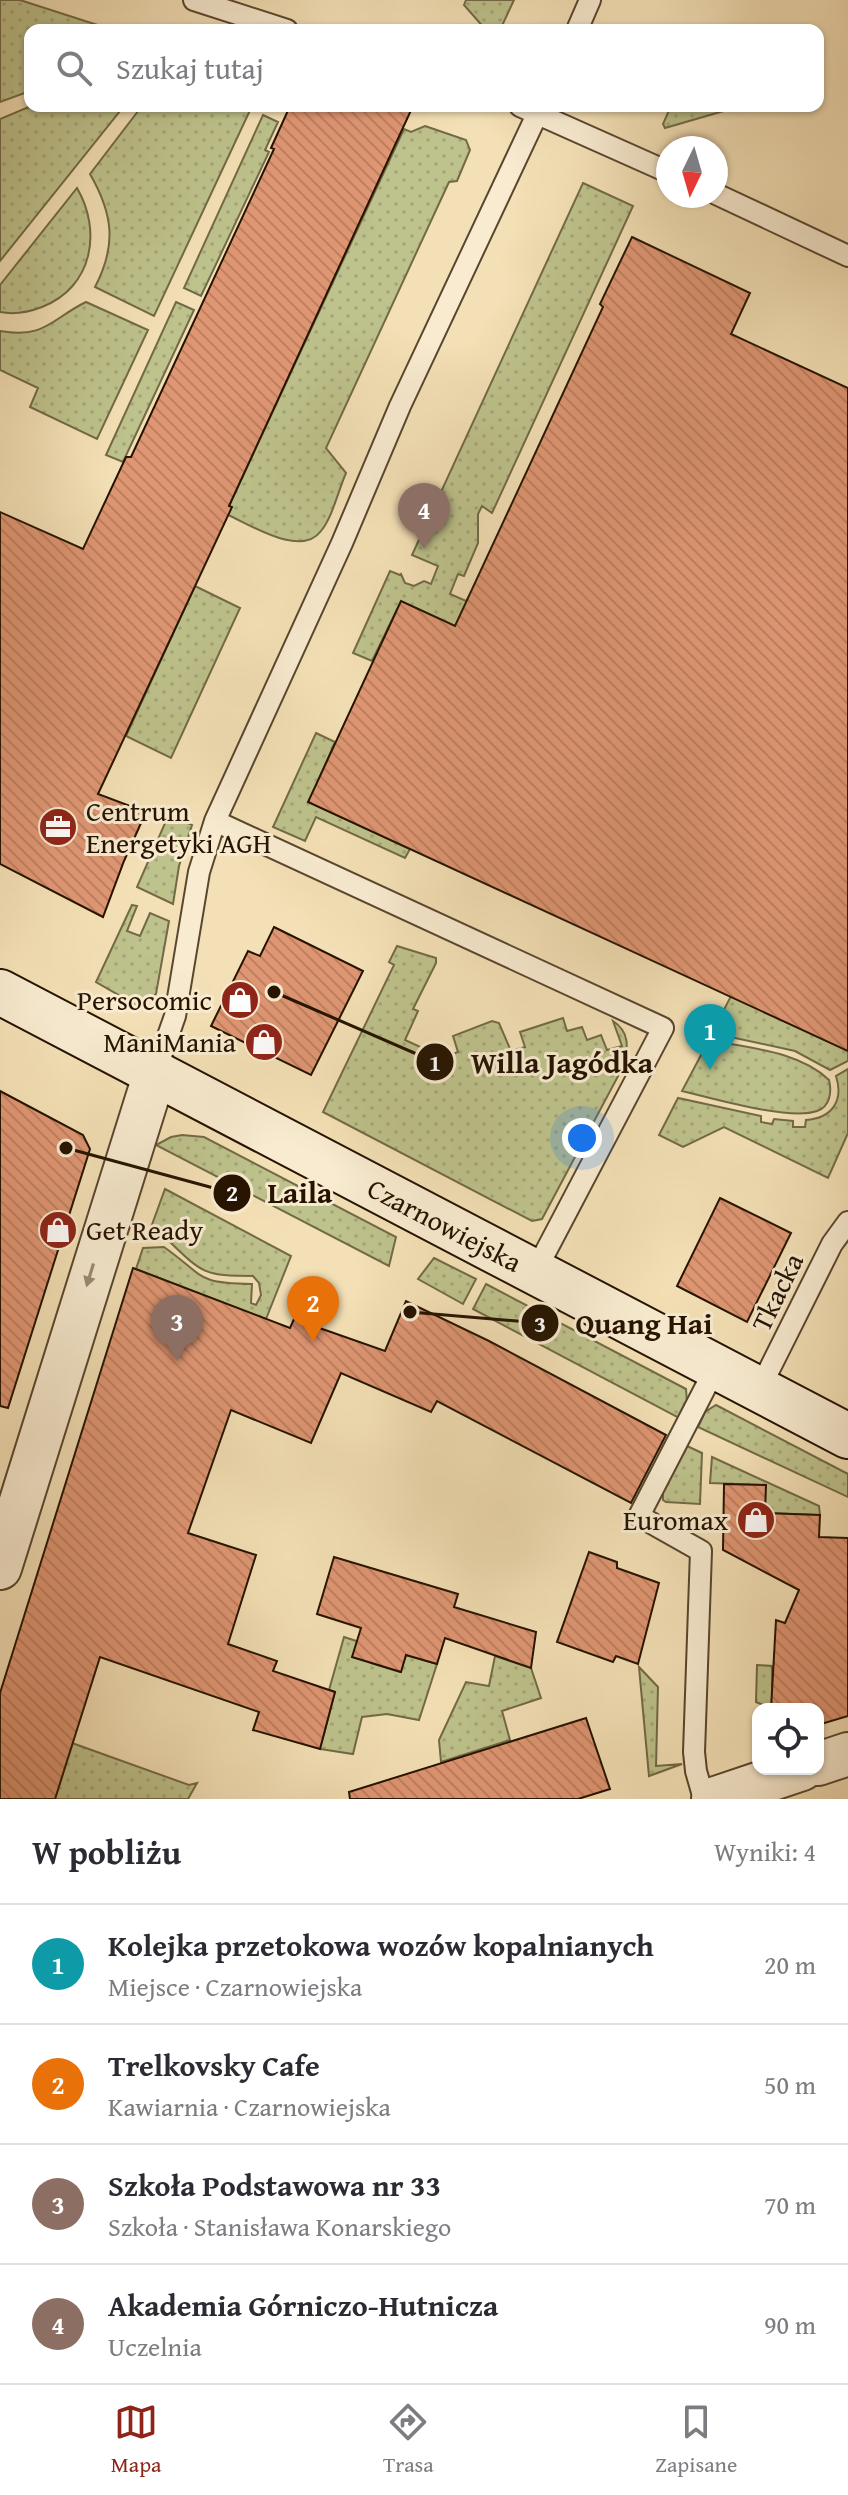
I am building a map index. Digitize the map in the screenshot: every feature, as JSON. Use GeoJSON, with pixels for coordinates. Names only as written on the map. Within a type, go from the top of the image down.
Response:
{"type":"FeatureCollection","features":[{"type":"Feature","properties":{"kind":"main road","name":"Czarnowiejska"},"geometry":{"type":"LineString","coordinates":[[0,992],[848,1436]]}},
{"type":"Feature","properties":{"kind":"street"},"geometry":{"type":"LineString","coordinates":[[0,1568],[155,1073]]}},
{"type":"Feature","properties":{"kind":"street"},"geometry":{"type":"LineString","coordinates":[[824,1762],[848,1754]]}},
{"type":"Feature","properties":{"kind":"street"},"geometry":{"type":"LineString","coordinates":[[713,1799],[784,1775]]}},
{"type":"Feature","properties":{"kind":"lane"},"geometry":{"type":"LineString","coordinates":[[194,0],[268,24]]}},
{"type":"Feature","properties":{"kind":"lane"},"geometry":{"type":"LineString","coordinates":[[580,24],[590,0]]}},
{"type":"Feature","properties":{"kind":"lane"},"geometry":{"type":"LineString","coordinates":[[155,1073],[175,1016],[199,872],[215,821],[342,543],[531,112]]}},
{"type":"Feature","properties":{"kind":"lane"},"geometry":{"type":"LineString","coordinates":[[541,112],[656,166]]}},
{"type":"Feature","properties":{"kind":"lane"},"geometry":{"type":"LineString","coordinates":[[728,200],[848,256]]}},
{"type":"Feature","properties":{"kind":"lane"},"geometry":{"type":"LineString","coordinates":[[215,821],[663,1028],[535,1272]]}},
{"type":"Feature","properties":{"kind":"lane","name":"Tkacka"},"geometry":{"type":"LineString","coordinates":[[759,1390],[832,1244],[848,1222]]}},
{"type":"Feature","properties":{"kind":"lane"},"geometry":{"type":"LineString","coordinates":[[704,1799],[694,1752],[701,1551],[639,1516],[716,1367]]}},
{"type":"Feature","properties":{"kind":"green space"},"geometry":{"type":"Polygon","coordinates":[[[0,0],[20,0],[94,24],[24,24],[24,93],[0,102],[0,0]]]}},
{"type":"Feature","properties":{"kind":"green space"},"geometry":{"type":"Polygon","coordinates":[[[466,0],[514,0],[503,24],[481,24],[464,5],[466,0]]]}},
{"type":"Feature","properties":{"kind":"green space"},"geometry":{"type":"Polygon","coordinates":[[[24,109],[24,112],[119,112],[0,261],[0,119],[24,109]]]}},
{"type":"Feature","properties":{"kind":"green space"},"geometry":{"type":"Polygon","coordinates":[[[137,112],[249,112],[154,316],[95,287],[107,257],[109,230],[104,203],[90,174],[137,112]]]}},
{"type":"Feature","properties":{"kind":"green space"},"geometry":{"type":"Polygon","coordinates":[[[668,112],[720,112],[665,128],[663,124],[668,112]]]}},
{"type":"Feature","properties":{"kind":"green space"},"geometry":{"type":"Polygon","coordinates":[[[263,115],[278,122],[265,150],[269,152],[201,296],[184,288],[263,115]]]}},
{"type":"Feature","properties":{"kind":"green space"},"geometry":{"type":"Polygon","coordinates":[[[425,126],[466,140],[470,150],[457,181],[449,182],[326,448],[346,473],[329,518],[321,531],[301,541],[262,532],[228,515],[229,506],[404,129],[411,132],[425,126]]]}},
{"type":"Feature","properties":{"kind":"green space"},"geometry":{"type":"Polygon","coordinates":[[[583,183],[633,206],[492,513],[482,506],[478,514],[478,543],[464,576],[458,574],[450,594],[466,601],[468,598],[470,633],[401,601],[372,661],[353,653],[390,571],[401,574],[405,583],[414,586],[424,581],[431,584],[438,566],[412,555],[583,183]]]}},
{"type":"Feature","properties":{"kind":"green space"},"geometry":{"type":"Polygon","coordinates":[[[77,188],[89,222],[88,256],[82,272],[59,298],[42,307],[22,312],[0,312],[0,285],[77,188]]]}},
{"type":"Feature","properties":{"kind":"green space"},"geometry":{"type":"Polygon","coordinates":[[[86,302],[148,330],[97,439],[30,407],[38,388],[0,370],[0,331],[38,330],[86,302]]]}},
{"type":"Feature","properties":{"kind":"green space"},"geometry":{"type":"Polygon","coordinates":[[[176,302],[194,310],[123,462],[106,455],[176,302]]]}},
{"type":"Feature","properties":{"kind":"green space"},"geometry":{"type":"Polygon","coordinates":[[[195,586],[240,608],[171,758],[126,736],[195,586]]]}},
{"type":"Feature","properties":{"kind":"green space"},"geometry":{"type":"Polygon","coordinates":[[[316,733],[335,742],[309,802],[410,849],[405,858],[316,817],[305,841],[273,827],[316,733]]]}},
{"type":"Feature","properties":{"kind":"green space"},"geometry":{"type":"Polygon","coordinates":[[[169,814],[192,825],[179,866],[173,904],[137,887],[169,814]]]}},
{"type":"Feature","properties":{"kind":"green space"},"geometry":{"type":"Polygon","coordinates":[[[132,905],[137,906],[127,931],[140,936],[150,913],[169,921],[156,994],[138,1006],[96,982],[132,905]]]}},
{"type":"Feature","properties":{"kind":"green space"},"geometry":{"type":"Polygon","coordinates":[[[397,946],[436,958],[413,1009],[418,1011],[405,1040],[444,1058],[458,1052],[453,1036],[492,1021],[499,1023],[511,1051],[525,1047],[520,1032],[563,1018],[567,1031],[582,1027],[587,1040],[601,1035],[607,1050],[622,1046],[613,1021],[625,1035],[624,1065],[542,1219],[532,1221],[323,1112],[394,965],[389,962],[397,946]]]}},
{"type":"Feature","properties":{"kind":"green space"},"geometry":{"type":"Polygon","coordinates":[[[731,996],[848,1051],[848,1061],[830,1070],[795,1051],[712,1033],[731,996]]]}},
{"type":"Feature","properties":{"kind":"green space"},"geometry":{"type":"Polygon","coordinates":[[[709,1040],[772,1052],[817,1070],[829,1080],[827,1103],[817,1111],[788,1113],[682,1091],[709,1040]]]}},
{"type":"Feature","properties":{"kind":"green space"},"geometry":{"type":"Polygon","coordinates":[[[848,1069],[848,1133],[828,1178],[724,1127],[683,1147],[659,1135],[678,1098],[761,1116],[761,1122],[772,1124],[774,1119],[793,1121],[793,1127],[805,1127],[806,1120],[823,1116],[834,1107],[838,1093],[836,1076],[848,1069]]]}},
{"type":"Feature","properties":{"kind":"green space"},"geometry":{"type":"Polygon","coordinates":[[[182,1135],[204,1137],[396,1237],[389,1266],[156,1145],[182,1135]]]}},
{"type":"Feature","properties":{"kind":"green space"},"geometry":{"type":"Polygon","coordinates":[[[165,1189],[291,1256],[266,1319],[136,1269],[143,1248],[164,1247],[210,1280],[252,1284],[251,1303],[256,1305],[261,1295],[259,1283],[253,1276],[213,1273],[196,1266],[167,1239],[146,1241],[165,1189]]]}},
{"type":"Feature","properties":{"kind":"green space"},"geometry":{"type":"Polygon","coordinates":[[[434,1258],[476,1279],[463,1304],[418,1279],[434,1258]]]}},
{"type":"Feature","properties":{"kind":"green space"},"geometry":{"type":"Polygon","coordinates":[[[486,1284],[686,1389],[687,1403],[679,1418],[473,1309],[486,1284]]]}},
{"type":"Feature","properties":{"kind":"green space"},"geometry":{"type":"Polygon","coordinates":[[[716,1405],[848,1474],[848,1497],[698,1427],[705,1412],[716,1405]]]}},
{"type":"Feature","properties":{"kind":"green space"},"geometry":{"type":"Polygon","coordinates":[[[687,1446],[702,1453],[700,1504],[666,1502],[663,1492],[687,1446]]]}},
{"type":"Feature","properties":{"kind":"green space"},"geometry":{"type":"Polygon","coordinates":[[[712,1457],[819,1506],[820,1515],[765,1513],[765,1485],[710,1483],[712,1457]]]}},
{"type":"Feature","properties":{"kind":"green space"},"geometry":{"type":"Polygon","coordinates":[[[344,1637],[375,1647],[371,1663],[400,1672],[406,1655],[437,1664],[419,1720],[387,1714],[362,1717],[353,1754],[320,1749],[335,1692],[329,1690],[344,1637]]]}},
{"type":"Feature","properties":{"kind":"green space"},"geometry":{"type":"Polygon","coordinates":[[[495,1656],[531,1668],[541,1698],[502,1711],[510,1740],[441,1762],[439,1740],[466,1682],[489,1686],[495,1656]]]}},
{"type":"Feature","properties":{"kind":"green space"},"geometry":{"type":"Polygon","coordinates":[[[757,1665],[772,1666],[772,1691],[801,1703],[758,1703],[757,1665]]]}},
{"type":"Feature","properties":{"kind":"green space"},"geometry":{"type":"Polygon","coordinates":[[[639,1667],[658,1687],[656,1766],[682,1764],[649,1776],[639,1667]]]}},
{"type":"Feature","properties":{"kind":"green space"},"geometry":{"type":"Polygon","coordinates":[[[72,1743],[189,1785],[197,1783],[188,1799],[55,1799],[72,1743]]]}},
{"type":"Feature","properties":{"kind":"building"},"geometry":{"type":"Polygon","coordinates":[[[287,112],[410,112],[98,794],[146,812],[103,917],[0,864],[0,512],[83,549],[126,457],[131,457],[274,149],[271,148],[287,112]]]}},
{"type":"Feature","properties":{"kind":"building"},"geometry":{"type":"Polygon","coordinates":[[[632,237],[750,293],[731,334],[848,388],[848,1051],[308,802],[401,601],[455,626],[603,307],[600,304],[632,237]]]}},
{"type":"Feature","properties":{"kind":"building"},"geometry":{"type":"Polygon","coordinates":[[[274,927],[363,971],[311,1075],[211,1026],[248,951],[260,956],[274,927]]]}},
{"type":"Feature","properties":{"kind":"building"},"geometry":{"type":"Polygon","coordinates":[[[0,1091],[83,1135],[90,1149],[8,1408],[0,1406],[0,1091]]]}},
{"type":"Feature","properties":{"kind":"building"},"geometry":{"type":"Polygon","coordinates":[[[720,1198],[791,1233],[747,1322],[677,1286],[720,1198]]]}},
{"type":"Feature","properties":{"kind":"building"},"geometry":{"type":"Polygon","coordinates":[[[133,1268],[290,1328],[294,1319],[385,1351],[406,1301],[489,1341],[666,1435],[631,1503],[437,1401],[431,1412],[341,1373],[311,1443],[231,1410],[188,1533],[256,1555],[228,1644],[277,1661],[273,1671],[335,1692],[320,1749],[253,1730],[259,1712],[100,1657],[55,1799],[0,1799],[0,1693],[133,1268]]]}},
{"type":"Feature","properties":{"kind":"building"},"geometry":{"type":"Polygon","coordinates":[[[724,1484],[766,1485],[765,1513],[820,1515],[819,1537],[848,1538],[848,1716],[824,1723],[824,1703],[771,1703],[776,1620],[785,1623],[799,1590],[723,1550],[724,1484]]]}},
{"type":"Feature","properties":{"kind":"building"},"geometry":{"type":"Polygon","coordinates":[[[589,1552],[617,1562],[617,1568],[659,1583],[638,1664],[616,1656],[613,1662],[557,1642],[589,1552]]]}},
{"type":"Feature","properties":{"kind":"building"},"geometry":{"type":"Polygon","coordinates":[[[334,1557],[458,1594],[454,1607],[536,1632],[531,1668],[445,1638],[437,1664],[406,1655],[401,1672],[352,1657],[361,1628],[317,1614],[334,1557]]]}},
{"type":"Feature","properties":{"kind":"building"},"geometry":{"type":"Polygon","coordinates":[[[586,1718],[610,1789],[578,1799],[350,1799],[349,1792],[586,1718]]]}},
{"type":"Feature","properties":{"kind":"place","name":"Akademia Górniczo-Hutnicza"},"geometry":{"type":"Point","coordinates":[424,549]}},
{"type":"Feature","properties":{"kind":"place","name":"Centrum Energetyki AGH"},"geometry":{"type":"Point","coordinates":[58,827]}},
{"type":"Feature","properties":{"kind":"place","name":"Willa Jagódka"},"geometry":{"type":"Point","coordinates":[274,992]}},
{"type":"Feature","properties":{"kind":"place","name":"Persocomic"},"geometry":{"type":"Point","coordinates":[240,1000]}},
{"type":"Feature","properties":{"kind":"place","name":"ManiMania"},"geometry":{"type":"Point","coordinates":[264,1042]}},
{"type":"Feature","properties":{"kind":"place","name":"Kolejka przetokowa wozów kopalnianych"},"geometry":{"type":"Point","coordinates":[710,1070]}},
{"type":"Feature","properties":{"kind":"place","name":"Laila"},"geometry":{"type":"Point","coordinates":[66,1148]}},
{"type":"Feature","properties":{"kind":"place","name":"Get Ready"},"geometry":{"type":"Point","coordinates":[58,1230]}},
{"type":"Feature","properties":{"kind":"place","name":"Quang Hai"},"geometry":{"type":"Point","coordinates":[410,1312]}},
{"type":"Feature","properties":{"kind":"place","name":"Trelkovsky Cafe"},"geometry":{"type":"Point","coordinates":[313,1342]}},
{"type":"Feature","properties":{"kind":"place","name":"Szkoła Podstawowa nr 33"},"geometry":{"type":"Point","coordinates":[177,1361]}},
{"type":"Feature","properties":{"kind":"place","name":"Euromax"},"geometry":{"type":"Point","coordinates":[756,1520]}}]}
